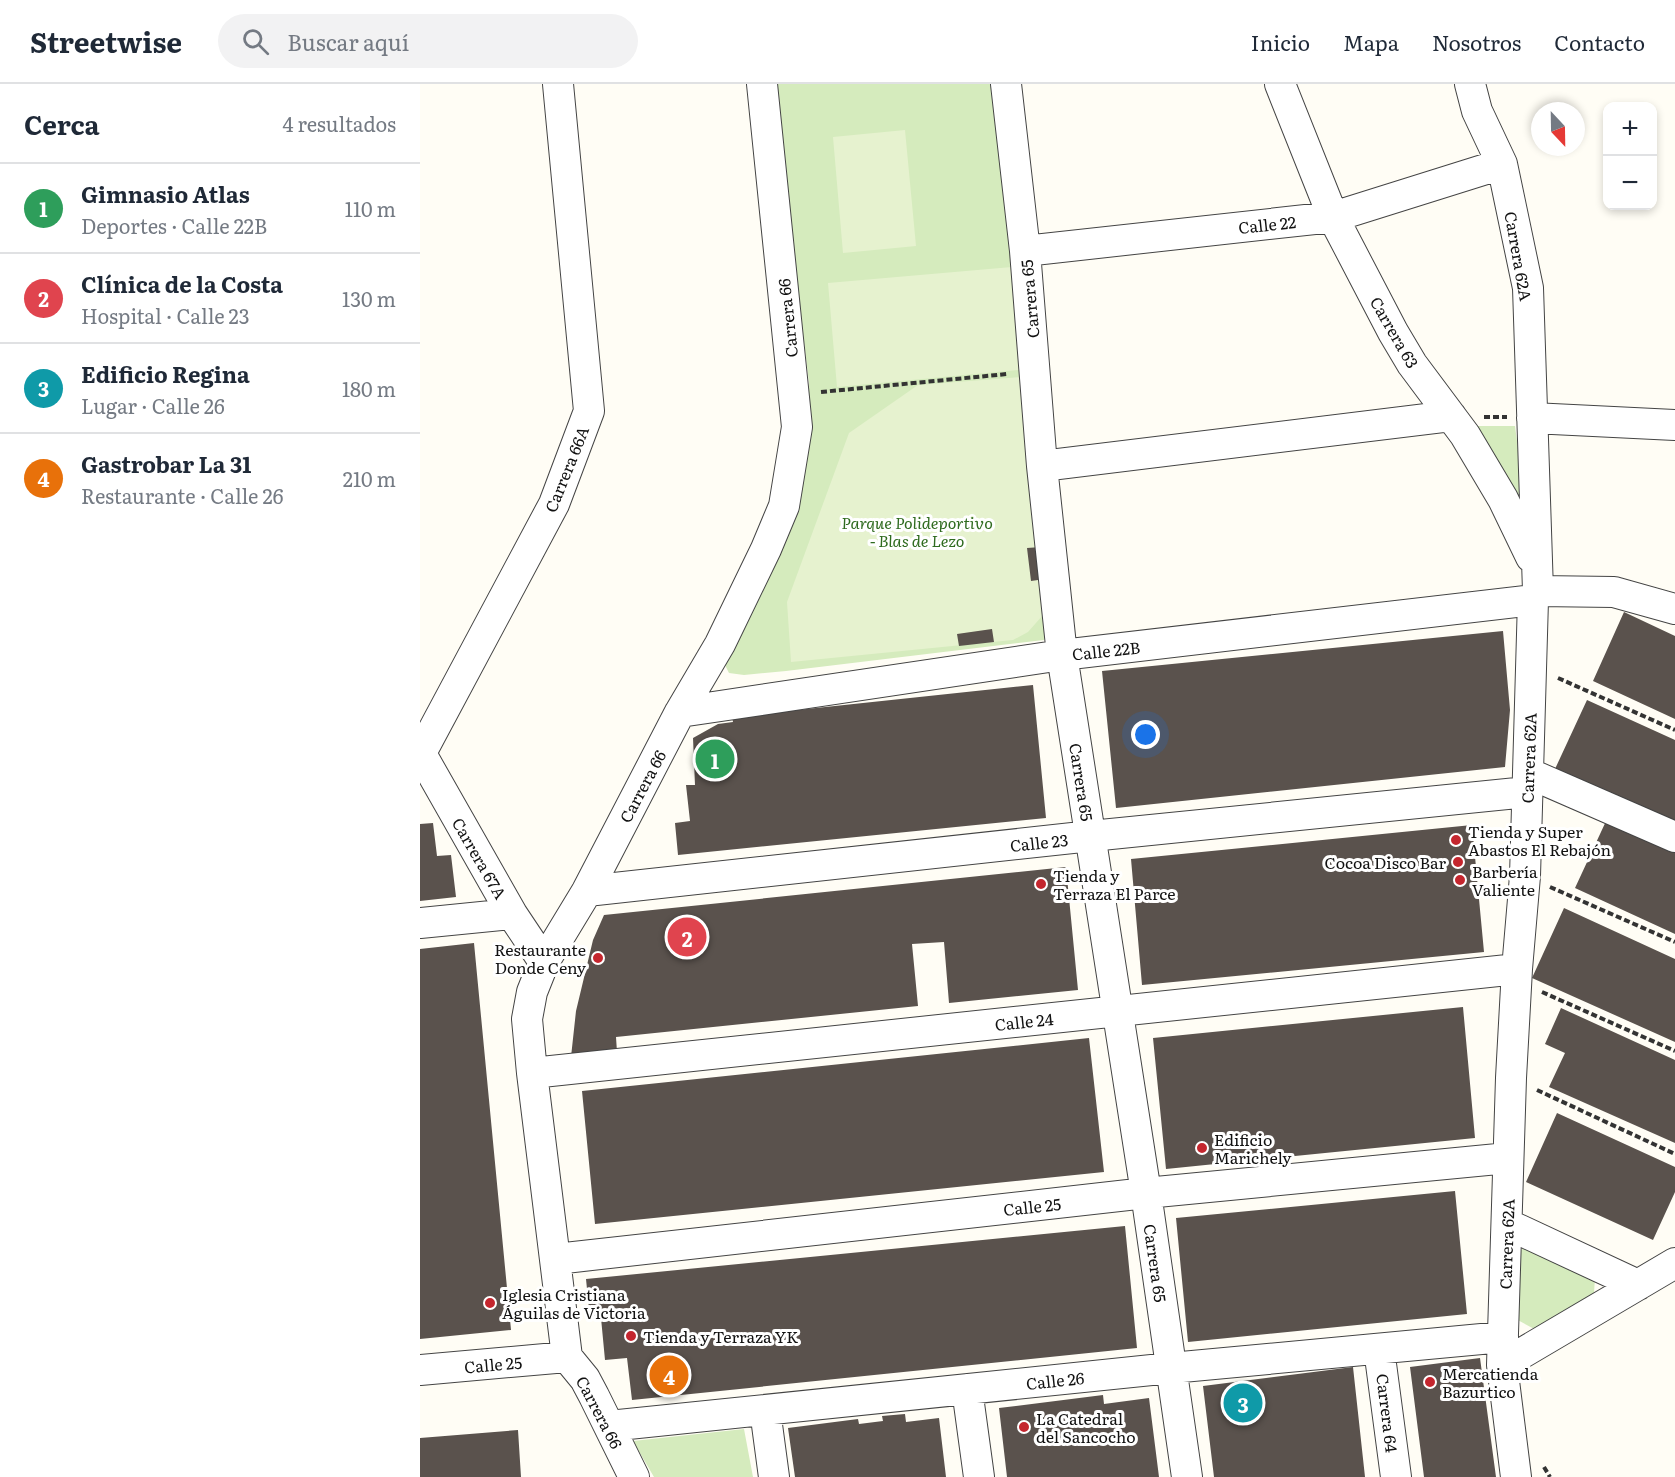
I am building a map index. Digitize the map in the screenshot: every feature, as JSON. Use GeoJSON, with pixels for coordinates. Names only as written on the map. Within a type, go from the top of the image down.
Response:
{"type":"FeatureCollection","features":[{"type":"Feature","properties":{"kind":"street","name":"Carrera 66A"},"geometry":{"type":"LineString","coordinates":[[421,752],[554,504],[589,411],[558,84]]}},
{"type":"Feature","properties":{"kind":"street","name":"Carrera 66"},"geometry":{"type":"LineString","coordinates":[[634,1477],[585,1379],[567,1357],[527,1019],[532,992],[544,962],[587,891],[680,712],[720,644],[784,506],[797,427],[762,84]]}},
{"type":"Feature","properties":{"kind":"street","name":"Carrera 65"},"geometry":{"type":"LineString","coordinates":[[1006,84],[1025,250],[1042,466],[1062,655],[1146,1193],[1187,1477]]}},
{"type":"Feature","properties":{"kind":"street","name":"Carrera 63"},"geometry":{"type":"LineString","coordinates":[[1280,84],[1333,217],[1412,364],[1435,398],[1451,416],[1503,499],[1536,586]]}},
{"type":"Feature","properties":{"kind":"street","name":"Carrera 62A"},"geometry":{"type":"LineString","coordinates":[[1470,84],[1478,111],[1502,164],[1528,288],[1536,586],[1525,876],[1516,975],[1511,1078],[1502,1351],[1516,1477]]}},
{"type":"Feature","properties":{"kind":"street","name":"Calle 22"},"geometry":{"type":"LineString","coordinates":[[1025,250],[1333,217],[1502,164]]}},
{"type":"Feature","properties":{"kind":"street"},"geometry":{"type":"LineString","coordinates":[[1042,466],[1451,416]]}},
{"type":"Feature","properties":{"kind":"street"},"geometry":{"type":"LineString","coordinates":[[1532,418],[1675,425]]}},
{"type":"Feature","properties":{"kind":"street","name":"Calle 22B"},"geometry":{"type":"LineString","coordinates":[[680,712],[1536,586],[1614,592],[1675,609]]}},
{"type":"Feature","properties":{"kind":"street","name":"Carrera 67A"},"geometry":{"type":"LineString","coordinates":[[421,752],[512,914],[544,962]]}},
{"type":"Feature","properties":{"kind":"street"},"geometry":{"type":"LineString","coordinates":[[1528,783],[1675,837]]}},
{"type":"Feature","properties":{"kind":"street","name":"Calle 23"},"geometry":{"type":"LineString","coordinates":[[587,891],[1091,836],[1528,783]]}},
{"type":"Feature","properties":{"kind":"street"},"geometry":{"type":"LineString","coordinates":[[420,923],[512,914]]}},
{"type":"Feature","properties":{"kind":"street","name":"Calle 24"},"geometry":{"type":"LineString","coordinates":[[532,1073],[1117,1011],[1516,975]]}},
{"type":"Feature","properties":{"kind":"street","name":"Calle 25"},"geometry":{"type":"LineString","coordinates":[[556,1259],[1146,1193],[1508,1158]]}},
{"type":"Feature","properties":{"kind":"street"},"geometry":{"type":"LineString","coordinates":[[1507,1224],[1638,1285]]}},
{"type":"Feature","properties":{"kind":"street"},"geometry":{"type":"LineString","coordinates":[[1502,1351],[1638,1285],[1675,1263]]}},
{"type":"Feature","properties":{"kind":"street","name":"Calle 26"},"geometry":{"type":"LineString","coordinates":[[609,1426],[1379,1349],[1502,1351]]}},
{"type":"Feature","properties":{"kind":"street","name":"Carrera 64"},"geometry":{"type":"LineString","coordinates":[[1379,1349],[1396,1477]]}},
{"type":"Feature","properties":{"kind":"street","name":"Calle 25"},"geometry":{"type":"LineString","coordinates":[[420,1370],[567,1357]]}},
{"type":"Feature","properties":{"kind":"street"},"geometry":{"type":"LineString","coordinates":[[967,1389],[979,1477]]}},
{"type":"Feature","properties":{"kind":"street"},"geometry":{"type":"LineString","coordinates":[[765,1410],[774,1477]]}},
{"type":"Feature","properties":{"kind":"path"},"geometry":{"type":"LineString","coordinates":[[795,394],[1035,372]]}},
{"type":"Feature","properties":{"kind":"path"},"geometry":{"type":"LineString","coordinates":[[1451,416],[1532,418]]}},
{"type":"Feature","properties":{"kind":"path"},"geometry":{"type":"LineString","coordinates":[[1532,666],[1675,730]]}},
{"type":"Feature","properties":{"kind":"path"},"geometry":{"type":"LineString","coordinates":[[1525,876],[1675,942]]}},
{"type":"Feature","properties":{"kind":"path"},"geometry":{"type":"LineString","coordinates":[[1516,975],[1675,1051]]}},
{"type":"Feature","properties":{"kind":"path"},"geometry":{"type":"LineString","coordinates":[[1511,1078],[1675,1154]]}},
{"type":"Feature","properties":{"kind":"green space","name":"Parque Polideportivo - Blas de Lezo"},"geometry":{"type":"Polygon","coordinates":[[[773,84],[996,84],[1050,627],[1044,640],[744,675],[729,673],[723,661],[806,456],[809,383],[773,84]]]}},
{"type":"Feature","properties":{"kind":"green space"},"geometry":{"type":"Polygon","coordinates":[[[905,130],[916,246],[843,253],[833,137],[905,130]]]}},
{"type":"Feature","properties":{"kind":"green space"},"geometry":{"type":"Polygon","coordinates":[[[1012,267],[1019,370],[837,387],[828,283],[1012,267]]]}},
{"type":"Feature","properties":{"kind":"green space"},"geometry":{"type":"Polygon","coordinates":[[[1022,377],[1043,615],[1028,632],[1013,640],[791,662],[787,602],[849,433],[918,385],[1022,377]]]}},
{"type":"Feature","properties":{"kind":"green space"},"geometry":{"type":"Polygon","coordinates":[[[1470,426],[1515,426],[1524,494],[1517,503],[1470,426]]]}},
{"type":"Feature","properties":{"kind":"green space"},"geometry":{"type":"Polygon","coordinates":[[[1524,1248],[1595,1278],[1594,1293],[1551,1325],[1536,1330],[1514,1318],[1517,1253],[1524,1248]]]}},
{"type":"Feature","properties":{"kind":"green space"},"geometry":{"type":"Polygon","coordinates":[[[744,1429],[753,1477],[654,1477],[633,1441],[744,1429]]]}},
{"type":"Feature","properties":{"kind":"building"},"geometry":{"type":"Polygon","coordinates":[[[1041,547],[1045,579],[1031,581],[1027,548],[1041,547]]]}},
{"type":"Feature","properties":{"kind":"building"},"geometry":{"type":"Polygon","coordinates":[[[1624,612],[1675,636],[1675,719],[1593,681],[1624,612]]]}},
{"type":"Feature","properties":{"kind":"building"},"geometry":{"type":"Polygon","coordinates":[[[992,629],[994,642],[959,646],[957,634],[992,629]]]}},
{"type":"Feature","properties":{"kind":"building"},"geometry":{"type":"Polygon","coordinates":[[[1503,631],[1510,710],[1505,767],[1116,808],[1102,671],[1503,631]]]}},
{"type":"Feature","properties":{"kind":"building"},"geometry":{"type":"Polygon","coordinates":[[[1033,685],[1046,818],[678,855],[675,823],[690,821],[686,785],[695,785],[693,738],[718,724],[733,722],[732,717],[1033,685]]]}},
{"type":"Feature","properties":{"kind":"building"},"geometry":{"type":"Polygon","coordinates":[[[1587,700],[1675,740],[1675,823],[1555,769],[1587,700]]]}},
{"type":"Feature","properties":{"kind":"building"},"geometry":{"type":"Polygon","coordinates":[[[1607,819],[1675,850],[1675,934],[1575,888],[1607,819]]]}},
{"type":"Feature","properties":{"kind":"building"},"geometry":{"type":"Polygon","coordinates":[[[433,823],[437,856],[451,855],[456,897],[420,901],[420,824],[433,823]]]}},
{"type":"Feature","properties":{"kind":"building"},"geometry":{"type":"Polygon","coordinates":[[[1472,825],[1484,952],[1142,985],[1131,859],[1472,825]]]}},
{"type":"Feature","properties":{"kind":"building"},"geometry":{"type":"Polygon","coordinates":[[[1066,867],[1078,990],[949,1003],[944,942],[912,944],[918,1006],[616,1037],[617,1052],[571,1057],[576,1011],[593,940],[604,915],[1066,867]]]}},
{"type":"Feature","properties":{"kind":"building"},"geometry":{"type":"Polygon","coordinates":[[[1564,908],[1675,959],[1675,1042],[1532,978],[1564,908]]]}},
{"type":"Feature","properties":{"kind":"building"},"geometry":{"type":"Polygon","coordinates":[[[474,943],[511,1330],[420,1339],[420,949],[474,943]]]}},
{"type":"Feature","properties":{"kind":"building"},"geometry":{"type":"Polygon","coordinates":[[[1463,1007],[1475,1138],[1166,1169],[1153,1038],[1463,1007]]]}},
{"type":"Feature","properties":{"kind":"building"},"geometry":{"type":"Polygon","coordinates":[[[1561,1008],[1675,1060],[1675,1143],[1549,1087],[1565,1053],[1545,1044],[1561,1008]]]}},
{"type":"Feature","properties":{"kind":"building"},"geometry":{"type":"Polygon","coordinates":[[[1089,1038],[1104,1172],[595,1224],[582,1091],[1089,1038]]]}},
{"type":"Feature","properties":{"kind":"building"},"geometry":{"type":"Polygon","coordinates":[[[1557,1113],[1675,1167],[1675,1192],[1653,1240],[1526,1182],[1557,1113]]]}},
{"type":"Feature","properties":{"kind":"building"},"geometry":{"type":"Polygon","coordinates":[[[1455,1191],[1467,1314],[1188,1342],[1176,1218],[1455,1191]]]}},
{"type":"Feature","properties":{"kind":"building"},"geometry":{"type":"Polygon","coordinates":[[[1125,1226],[1137,1348],[632,1400],[627,1358],[605,1360],[601,1318],[590,1319],[586,1279],[1125,1226]]]}},
{"type":"Feature","properties":{"kind":"building"},"geometry":{"type":"Polygon","coordinates":[[[1480,1358],[1496,1477],[1424,1477],[1410,1367],[1480,1358]]]}},
{"type":"Feature","properties":{"kind":"building"},"geometry":{"type":"Polygon","coordinates":[[[1353,1367],[1365,1477],[1214,1477],[1203,1386],[1353,1367]]]}},
{"type":"Feature","properties":{"kind":"building"},"geometry":{"type":"Polygon","coordinates":[[[1103,1395],[1104,1404],[1149,1398],[1159,1477],[1007,1477],[999,1408],[1103,1395]]]}},
{"type":"Feature","properties":{"kind":"building"},"geometry":{"type":"Polygon","coordinates":[[[905,1414],[906,1422],[939,1418],[946,1477],[795,1477],[788,1428],[858,1419],[859,1424],[883,1421],[882,1416],[905,1414]]]}},
{"type":"Feature","properties":{"kind":"building"},"geometry":{"type":"Polygon","coordinates":[[[518,1430],[521,1477],[420,1477],[420,1438],[518,1430]]]}},
{"type":"Feature","properties":{"kind":"place","name":"Gimnasio Atlas"},"geometry":{"type":"Point","coordinates":[715,759]}},
{"type":"Feature","properties":{"kind":"place","name":"Tienda y Super Abastos El Rebajón"},"geometry":{"type":"Point","coordinates":[1456,840]}},
{"type":"Feature","properties":{"kind":"place","name":"Cocoa Disco Bar"},"geometry":{"type":"Point","coordinates":[1458,862]}},
{"type":"Feature","properties":{"kind":"place","name":"Barbería Valiente"},"geometry":{"type":"Point","coordinates":[1460,880]}},
{"type":"Feature","properties":{"kind":"place","name":"Tienda y Terraza El Parce"},"geometry":{"type":"Point","coordinates":[1041,884]}},
{"type":"Feature","properties":{"kind":"place","name":"Clínica de la Costa"},"geometry":{"type":"Point","coordinates":[687,937]}},
{"type":"Feature","properties":{"kind":"place","name":"Restaurante Donde Ceny"},"geometry":{"type":"Point","coordinates":[598,958]}},
{"type":"Feature","properties":{"kind":"place","name":"Edificio Marichely"},"geometry":{"type":"Point","coordinates":[1202,1148]}},
{"type":"Feature","properties":{"kind":"place","name":"Iglesia Cristiana Águilas de Victoria"},"geometry":{"type":"Point","coordinates":[490,1303]}},
{"type":"Feature","properties":{"kind":"place","name":"Tienda y Terraza YK"},"geometry":{"type":"Point","coordinates":[631,1336]}},
{"type":"Feature","properties":{"kind":"place","name":"Gastrobar La 31"},"geometry":{"type":"Point","coordinates":[669,1375]}},
{"type":"Feature","properties":{"kind":"place","name":"Mercatienda Bazurtico"},"geometry":{"type":"Point","coordinates":[1430,1382]}},
{"type":"Feature","properties":{"kind":"place","name":"Edificio Regina"},"geometry":{"type":"Point","coordinates":[1243,1403]}},
{"type":"Feature","properties":{"kind":"place","name":"La Catedral del Sancocho"},"geometry":{"type":"Point","coordinates":[1024,1427]}}]}
